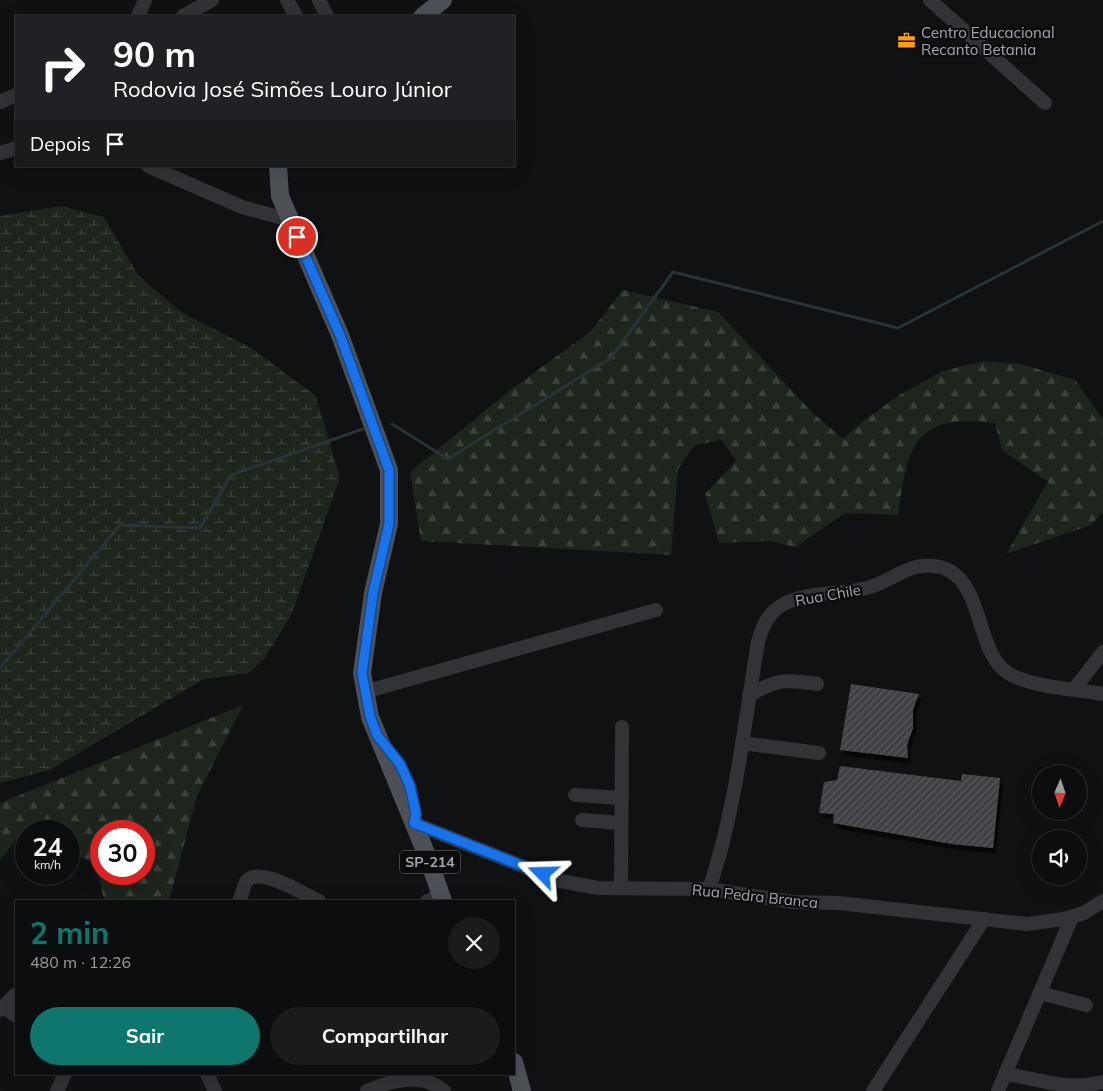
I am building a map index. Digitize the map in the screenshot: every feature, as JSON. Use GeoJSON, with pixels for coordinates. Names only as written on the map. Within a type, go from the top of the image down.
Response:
{"type":"FeatureCollection","features":[{"type":"Feature","properties":{"kind":"main road"},"geometry":{"type":"LineString","coordinates":[[423,15],[442,0]]}},
{"type":"Feature","properties":{"kind":"main road"},"geometry":{"type":"LineString","coordinates":[[278,167],[280,196],[340,335],[389,470],[389,524],[366,635],[362,673],[364,692],[377,735],[383,779],[389,796],[398,808],[414,823]]}},
{"type":"Feature","properties":{"kind":"main road","name":"SP-214"},"geometry":{"type":"LineString","coordinates":[[414,823],[438,899]]}},
{"type":"Feature","properties":{"kind":"main road"},"geometry":{"type":"LineString","coordinates":[[515,1066],[522,1091]]}},
{"type":"Feature","properties":{"kind":"street"},"geometry":{"type":"LineString","coordinates":[[138,15],[145,0]]}},
{"type":"Feature","properties":{"kind":"street"},"geometry":{"type":"LineString","coordinates":[[185,15],[212,0]]}},
{"type":"Feature","properties":{"kind":"street"},"geometry":{"type":"LineString","coordinates":[[287,0],[295,15]]}},
{"type":"Feature","properties":{"kind":"street"},"geometry":{"type":"LineString","coordinates":[[319,0],[326,15]]}},
{"type":"Feature","properties":{"kind":"street"},"geometry":{"type":"LineString","coordinates":[[930,0],[1045,103]]}},
{"type":"Feature","properties":{"kind":"street"},"geometry":{"type":"LineString","coordinates":[[0,102],[15,95]]}},
{"type":"Feature","properties":{"kind":"street"},"geometry":{"type":"LineString","coordinates":[[0,153],[15,148]]}},
{"type":"Feature","properties":{"kind":"street"},"geometry":{"type":"LineString","coordinates":[[150,167],[242,207],[290,220]]}},
{"type":"Feature","properties":{"kind":"street","name":"Rua Chile"},"geometry":{"type":"LineString","coordinates":[[709,890],[725,840],[758,642],[762,627],[772,612],[781,605],[794,599],[868,588],[915,567],[928,566],[950,571],[958,577],[972,601],[993,656],[1012,676],[1039,683],[1103,694]]}},
{"type":"Feature","properties":{"kind":"street"},"geometry":{"type":"LineString","coordinates":[[364,692],[656,610]]}},
{"type":"Feature","properties":{"kind":"street"},"geometry":{"type":"LineString","coordinates":[[1074,689],[1103,652]]}},
{"type":"Feature","properties":{"kind":"street"},"geometry":{"type":"LineString","coordinates":[[749,695],[772,682],[793,681],[818,684]]}},
{"type":"Feature","properties":{"kind":"street"},"geometry":{"type":"LineString","coordinates":[[621,888],[622,727]]}},
{"type":"Feature","properties":{"kind":"street"},"geometry":{"type":"LineString","coordinates":[[742,742],[819,753]]}},
{"type":"Feature","properties":{"kind":"street"},"geometry":{"type":"LineString","coordinates":[[575,795],[622,798]]}},
{"type":"Feature","properties":{"kind":"street"},"geometry":{"type":"LineString","coordinates":[[582,820],[622,823]]}},
{"type":"Feature","properties":{"kind":"street","name":"Rua Pedra Branca"},"geometry":{"type":"LineString","coordinates":[[414,823],[560,881],[598,888],[709,890],[793,902],[838,903],[1027,924],[1072,917],[1084,913],[1103,901]]}},
{"type":"Feature","properties":{"kind":"street"},"geometry":{"type":"LineString","coordinates":[[239,900],[246,882],[251,878],[263,876],[317,900]]}},
{"type":"Feature","properties":{"kind":"street"},"geometry":{"type":"LineString","coordinates":[[998,1091],[1072,917]]}},
{"type":"Feature","properties":{"kind":"street"},"geometry":{"type":"LineString","coordinates":[[873,1091],[984,919]]}},
{"type":"Feature","properties":{"kind":"street"},"geometry":{"type":"LineString","coordinates":[[1040,993],[1086,1004]]}},
{"type":"Feature","properties":{"kind":"street"},"geometry":{"type":"LineString","coordinates":[[15,995],[1,1008],[15,1015]]}},
{"type":"Feature","properties":{"kind":"street"},"geometry":{"type":"LineString","coordinates":[[1005,1074],[1022,1076],[1054,1087],[1074,1089],[1103,1082]]}},
{"type":"Feature","properties":{"kind":"street"},"geometry":{"type":"LineString","coordinates":[[57,1091],[65,1075]]}},
{"type":"Feature","properties":{"kind":"street"},"geometry":{"type":"LineString","coordinates":[[207,1075],[215,1091]]}},
{"type":"Feature","properties":{"kind":"street"},"geometry":{"type":"LineString","coordinates":[[418,1080],[428,1091]]}},
{"type":"Feature","properties":{"kind":"street"},"geometry":{"type":"LineString","coordinates":[[367,1091],[397,1081],[418,1080],[433,1083],[444,1091]]}},
{"type":"Feature","properties":{"kind":"green space"},"geometry":{"type":"Polygon","coordinates":[[[60,206],[104,217],[138,275],[181,312],[251,348],[316,396],[340,478],[291,615],[265,658],[249,673],[204,679],[50,770],[0,783],[0,216],[60,206]]]}},
{"type":"Feature","properties":{"kind":"green space"},"geometry":{"type":"Polygon","coordinates":[[[623,290],[718,312],[814,414],[843,439],[864,420],[901,394],[943,371],[983,361],[1021,364],[1075,380],[1103,419],[1103,512],[1091,525],[1006,554],[1048,482],[1002,450],[995,423],[968,421],[947,423],[931,429],[920,439],[912,452],[906,470],[898,515],[845,513],[796,547],[769,541],[719,543],[705,494],[736,461],[722,440],[695,445],[678,469],[671,555],[421,541],[410,472],[509,391],[590,332],[623,290]]]}},
{"type":"Feature","properties":{"kind":"green space"},"geometry":{"type":"Polygon","coordinates":[[[243,705],[197,796],[169,900],[104,900],[101,885],[155,885],[155,820],[90,820],[90,862],[80,856],[80,820],[15,820],[15,841],[0,860],[0,803],[243,705]]]}},
{"type":"Feature","properties":{"kind":"building"},"geometry":{"type":"Polygon","coordinates":[[[851,684],[919,694],[913,709],[913,728],[907,745],[908,758],[840,750],[851,684]]]}},
{"type":"Feature","properties":{"kind":"building"},"geometry":{"type":"Polygon","coordinates":[[[840,766],[961,781],[962,774],[1000,778],[993,848],[952,844],[833,823],[834,814],[819,813],[824,782],[837,780],[840,766]]]}},
{"type":"Feature","properties":{"kind":"waterway"},"geometry":{"type":"LineString","coordinates":[[392,424],[448,459],[611,358],[673,272],[898,328],[1103,221]]}},
{"type":"Feature","properties":{"kind":"waterway"},"geometry":{"type":"LineString","coordinates":[[0,668],[120,525],[200,528],[231,475],[363,429]]}},
{"type":"Feature","properties":{"kind":"place","name":"Centro Educacional Recanto Betania"},"geometry":{"type":"Point","coordinates":[907,41]}},
{"type":"Feature","properties":{"kind":"route"},"geometry":{"type":"LineString","coordinates":[[297,237],[340,335],[379,437],[389,470],[389,524],[373,593],[362,661],[364,692],[377,735],[400,764],[410,786],[416,814],[414,823],[543,874]]}}]}
